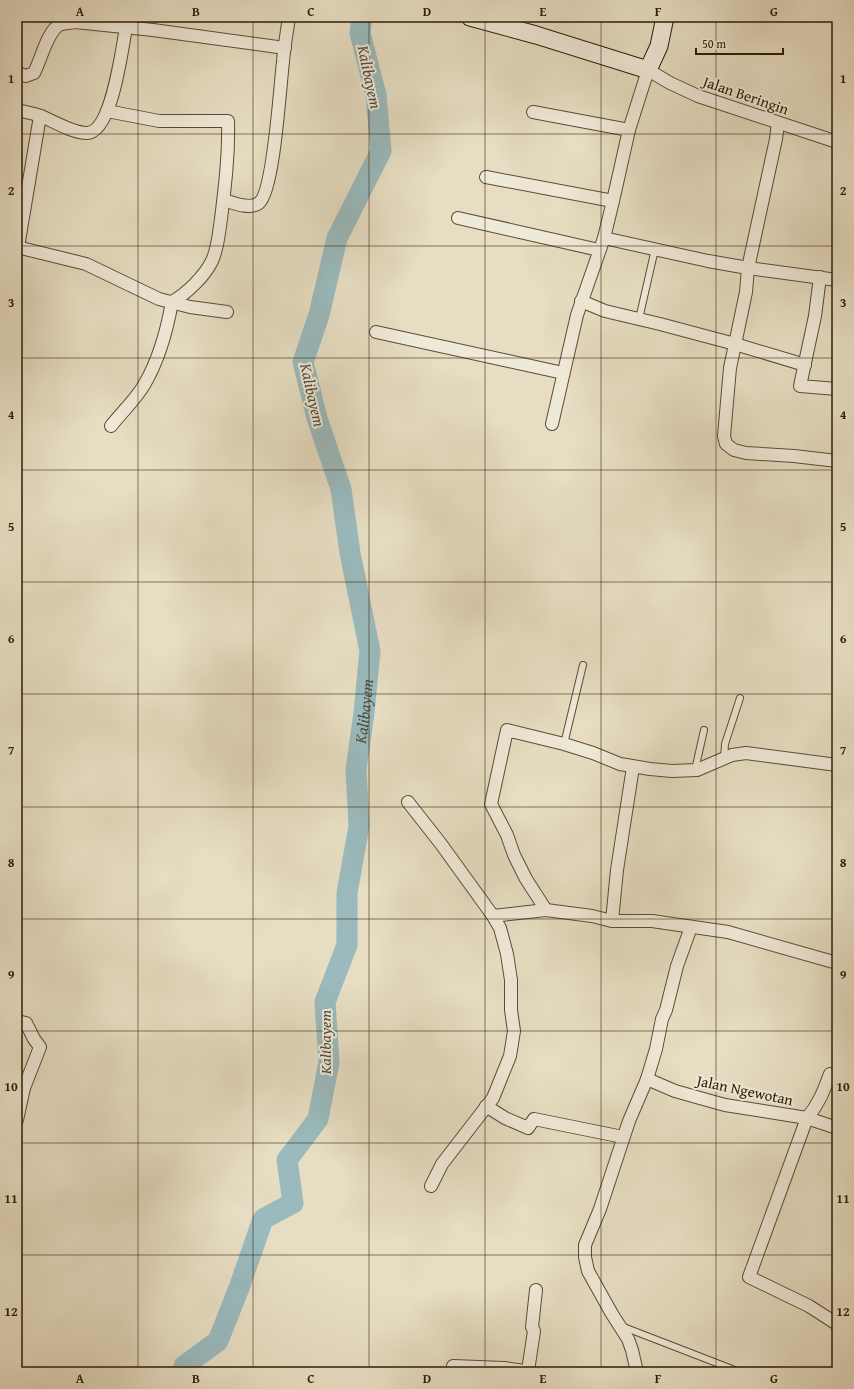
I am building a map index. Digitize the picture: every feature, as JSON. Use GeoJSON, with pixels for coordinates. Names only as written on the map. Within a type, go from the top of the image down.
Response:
{"type":"FeatureCollection","features":[{"type":"Feature","properties":{"kind":"street"},"geometry":{"type":"LineString","coordinates":[[224,200],[243,205],[253,205],[260,202],[265,194],[277,125],[289,17]]}},
{"type":"Feature","properties":{"kind":"street"},"geometry":{"type":"LineString","coordinates":[[470,17],[536,35],[648,70]]}},
{"type":"Feature","properties":{"kind":"street"},"geometry":{"type":"LineString","coordinates":[[552,424],[577,314],[604,238],[614,201],[629,130],[648,70],[658,46],[666,17]]}},
{"type":"Feature","properties":{"kind":"street"},"geometry":{"type":"LineString","coordinates":[[17,73],[26,76],[34,73],[49,36],[53,30],[59,26],[75,22],[127,22],[285,48]]}},
{"type":"Feature","properties":{"kind":"street"},"geometry":{"type":"LineString","coordinates":[[17,110],[40,116],[88,133],[97,128],[107,111],[112,98],[121,63],[127,22]]}},
{"type":"Feature","properties":{"kind":"street","name":"Jalan Beringin"},"geometry":{"type":"LineString","coordinates":[[648,70],[670,83],[698,96],[837,142]]}},
{"type":"Feature","properties":{"kind":"street"},"geometry":{"type":"LineString","coordinates":[[107,111],[159,121],[228,121],[224,200],[217,244],[212,261],[203,274],[183,295],[172,302],[168,325],[158,354],[144,385],[111,426]]}},
{"type":"Feature","properties":{"kind":"street"},"geometry":{"type":"LineString","coordinates":[[533,112],[629,130]]}},
{"type":"Feature","properties":{"kind":"street"},"geometry":{"type":"LineString","coordinates":[[40,116],[18,247],[86,264],[159,299],[190,307],[227,312]]}},
{"type":"Feature","properties":{"kind":"street"},"geometry":{"type":"LineString","coordinates":[[778,123],[776,139],[748,268],[746,292],[730,368],[724,436],[726,444],[730,448],[746,453],[794,456],[837,461]]}},
{"type":"Feature","properties":{"kind":"street"},"geometry":{"type":"LineString","coordinates":[[486,177],[614,201]]}},
{"type":"Feature","properties":{"kind":"street"},"geometry":{"type":"LineString","coordinates":[[458,218],[599,250]]}},
{"type":"Feature","properties":{"kind":"street"},"geometry":{"type":"LineString","coordinates":[[604,238],[748,268],[837,280]]}},
{"type":"Feature","properties":{"kind":"street"},"geometry":{"type":"LineString","coordinates":[[820,277],[815,316],[800,386],[837,389]]}},
{"type":"Feature","properties":{"kind":"street"},"geometry":{"type":"LineString","coordinates":[[581,302],[605,311],[735,344],[805,365]]}},
{"type":"Feature","properties":{"kind":"street"},"geometry":{"type":"LineString","coordinates":[[376,332],[564,372]]}},
{"type":"Feature","properties":{"kind":"street"},"geometry":{"type":"LineString","coordinates":[[546,910],[526,879],[514,855],[507,835],[491,804],[507,730],[564,744],[593,753],[620,764],[633,767],[672,771],[695,770],[708,766],[732,754],[752,754],[837,765]]}},
{"type":"Feature","properties":{"kind":"street"},"geometry":{"type":"LineString","coordinates":[[612,921],[617,870],[633,767]]}},
{"type":"Feature","properties":{"kind":"street"},"geometry":{"type":"LineString","coordinates":[[408,802],[441,844],[500,928],[507,954],[511,980],[511,1010],[514,1032],[510,1056],[493,1098],[442,1164],[431,1186]]}},
{"type":"Feature","properties":{"kind":"street"},"geometry":{"type":"LineString","coordinates":[[493,916],[546,910],[592,916],[612,921],[652,921],[728,932],[837,963]]}},
{"type":"Feature","properties":{"kind":"street"},"geometry":{"type":"LineString","coordinates":[[637,1372],[628,1339],[596,1288],[588,1272],[585,1256],[585,1245],[600,1209],[623,1138],[656,1049],[662,1019],[666,1010],[677,966],[691,927]]}},
{"type":"Feature","properties":{"kind":"street"},"geometry":{"type":"LineString","coordinates":[[17,1021],[26,1023],[40,1047],[24,1088],[17,1120]]}},
{"type":"Feature","properties":{"kind":"street"},"geometry":{"type":"LineString","coordinates":[[830,1074],[816,1108],[807,1118],[749,1277],[809,1306],[837,1324]]}},
{"type":"Feature","properties":{"kind":"street","name":"Jalan Ngewotan"},"geometry":{"type":"LineString","coordinates":[[646,1079],[675,1091],[707,1100],[807,1118],[837,1128]]}},
{"type":"Feature","properties":{"kind":"street"},"geometry":{"type":"LineString","coordinates":[[486,1106],[505,1118],[528,1128],[534,1119],[623,1138]]}},
{"type":"Feature","properties":{"kind":"street"},"geometry":{"type":"LineString","coordinates":[[453,1366],[476,1370],[504,1368],[530,1372],[534,1331],[532,1327],[536,1290]]}},
{"type":"Feature","properties":{"kind":"lane"},"geometry":{"type":"LineString","coordinates":[[639,319],[656,249]]}},
{"type":"Feature","properties":{"kind":"lane"},"geometry":{"type":"LineString","coordinates":[[564,744],[583,665]]}},
{"type":"Feature","properties":{"kind":"lane"},"geometry":{"type":"LineString","coordinates":[[724,758],[725,744],[740,698]]}},
{"type":"Feature","properties":{"kind":"lane"},"geometry":{"type":"LineString","coordinates":[[695,770],[704,730]]}},
{"type":"Feature","properties":{"kind":"lane"},"geometry":{"type":"LineString","coordinates":[[620,1325],[723,1369],[740,1372]]}},
{"type":"Feature","properties":{"kind":"waterway","name":"Kalibayem"},"geometry":{"type":"LineString","coordinates":[[183,1372],[184,1366],[218,1341],[239,1288],[263,1219],[293,1203],[287,1160],[318,1119],[329,1062],[325,1002],[347,945],[347,893],[359,826],[356,769],[364,713],[370,651],[350,553],[341,489],[317,418],[303,362],[319,315],[337,238],[381,151],[376,95],[360,33],[362,17]]}}]}
